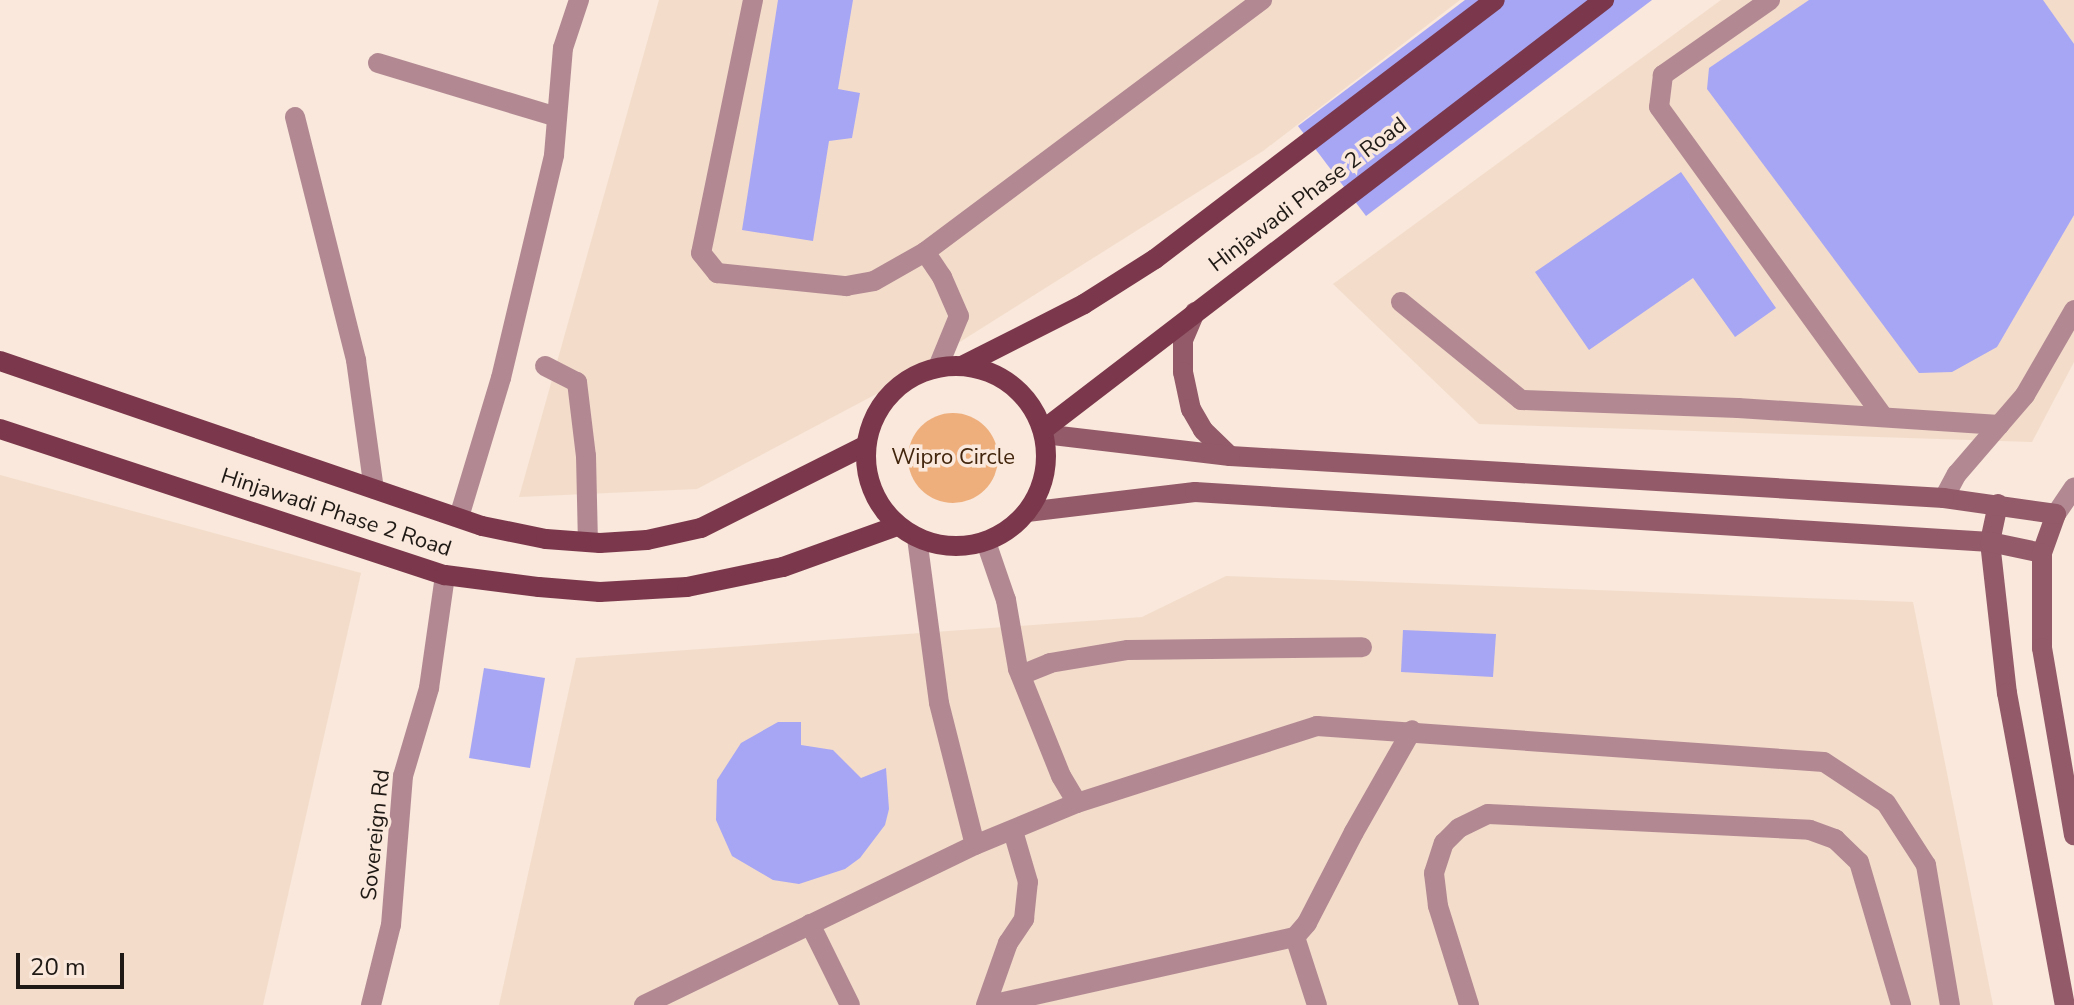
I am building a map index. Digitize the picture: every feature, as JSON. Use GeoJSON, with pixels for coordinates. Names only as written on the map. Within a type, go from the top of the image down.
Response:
{"type":"FeatureCollection","features":[{"type":"Feature","properties":{"kind":"main road","name":"Hinjawadi Phase 2 Road"},"geometry":{"type":"LineString","coordinates":[[962,366],[1084,304],[1155,259],[1495,0]]}},
{"type":"Feature","properties":{"kind":"main road","name":"Hinjawadi Phase 2 Road"},"geometry":{"type":"LineString","coordinates":[[1044,432],[1195,312],[1604,0]]}},
{"type":"Feature","properties":{"kind":"main road","name":"Hinjawadi Phase 2 Road"},"geometry":{"type":"LineString","coordinates":[[0,361],[459,517],[546,539],[588,542],[647,540],[701,528],[865,446]]}},
{"type":"Feature","properties":{"kind":"main road"},"geometry":{"type":"LineString","coordinates":[[962,366],[984,370],[1021,393],[1044,432],[1045,475],[1027,512],[1009,530],[986,542],[963,547],[939,545],[917,538],[897,526],[871,491],[865,446],[881,404],[907,381],[938,367],[962,366]]}},
{"type":"Feature","properties":{"kind":"main road","name":"Hinjawadi Phase 2 Road"},"geometry":{"type":"LineString","coordinates":[[0,429],[445,575],[600,592],[687,587],[783,567],[897,526]]}},
{"type":"Feature","properties":{"kind":"street"},"geometry":{"type":"LineString","coordinates":[[459,517],[501,378],[554,155],[563,48],[579,0]]}},
{"type":"Feature","properties":{"kind":"street"},"geometry":{"type":"LineString","coordinates":[[753,0],[701,253],[717,273],[846,286],[874,281],[925,252],[1262,0]]}},
{"type":"Feature","properties":{"kind":"street"},"geometry":{"type":"LineString","coordinates":[[1770,0],[1663,75],[1659,107],[1883,417]]}},
{"type":"Feature","properties":{"kind":"street"},"geometry":{"type":"LineString","coordinates":[[378,63],[557,117]]}},
{"type":"Feature","properties":{"kind":"street"},"geometry":{"type":"LineString","coordinates":[[295,117],[356,360],[374,489]]}},
{"type":"Feature","properties":{"kind":"street"},"geometry":{"type":"LineString","coordinates":[[925,252],[942,277],[959,316],[938,367]]}},
{"type":"Feature","properties":{"kind":"street"},"geometry":{"type":"LineString","coordinates":[[1401,302],[1521,400],[1999,425]]}},
{"type":"Feature","properties":{"kind":"street"},"geometry":{"type":"LineString","coordinates":[[1944,498],[1957,474],[2025,395],[2074,310]]}},
{"type":"Feature","properties":{"kind":"street"},"geometry":{"type":"LineString","coordinates":[[1195,312],[1183,340],[1183,372],[1191,409],[1203,430],[1230,456]]}},
{"type":"Feature","properties":{"kind":"street"},"geometry":{"type":"LineString","coordinates":[[545,366],[577,382],[586,456],[588,542]]}},
{"type":"Feature","properties":{"kind":"street"},"geometry":{"type":"LineString","coordinates":[[1044,432],[1230,456],[1944,498],[2056,514]]}},
{"type":"Feature","properties":{"kind":"street"},"geometry":{"type":"LineString","coordinates":[[2074,487],[2056,514],[2042,553],[2042,648],[2074,835]]}},
{"type":"Feature","properties":{"kind":"street"},"geometry":{"type":"LineString","coordinates":[[1027,512],[1195,492],[1990,542],[2042,553]]}},
{"type":"Feature","properties":{"kind":"street"},"geometry":{"type":"LineString","coordinates":[[1998,504],[1990,542],[2007,693],[2065,1005]]}},
{"type":"Feature","properties":{"kind":"street"},"geometry":{"type":"LineString","coordinates":[[917,538],[939,703],[975,845]]}},
{"type":"Feature","properties":{"kind":"street"},"geometry":{"type":"LineString","coordinates":[[986,542],[1006,600],[1021,675],[1061,776],[1077,803]]}},
{"type":"Feature","properties":{"kind":"street","name":"Sovereign Rd"},"geometry":{"type":"LineString","coordinates":[[371,1005],[391,925],[403,776],[429,688],[445,575]]}},
{"type":"Feature","properties":{"kind":"street"},"geometry":{"type":"LineString","coordinates":[[1021,675],[1050,663],[1128,650],[1362,647]]}},
{"type":"Feature","properties":{"kind":"street"},"geometry":{"type":"LineString","coordinates":[[644,1005],[975,845],[1077,803],[1317,726],[1412,730],[1824,762],[1886,803],[1926,865],[1950,1005]]}},
{"type":"Feature","properties":{"kind":"street"},"geometry":{"type":"LineString","coordinates":[[988,1005],[1295,937],[1307,923],[1412,730]]}},
{"type":"Feature","properties":{"kind":"street"},"geometry":{"type":"LineString","coordinates":[[1469,1005],[1438,906],[1434,873],[1444,843],[1459,828],[1488,814],[1810,830],[1835,839],[1859,862],[1901,1005]]}},
{"type":"Feature","properties":{"kind":"street"},"geometry":{"type":"LineString","coordinates":[[988,1005],[1008,943],[1024,919],[1028,882],[1013,831]]}},
{"type":"Feature","properties":{"kind":"street"},"geometry":{"type":"LineString","coordinates":[[810,924],[850,1005]]}},
{"type":"Feature","properties":{"kind":"street"},"geometry":{"type":"LineString","coordinates":[[1295,937],[1317,1005]]}},
{"type":"Feature","properties":{"kind":"shaded area"},"geometry":{"type":"Polygon","coordinates":[[[659,0],[1460,0],[1263,151],[882,391],[697,489],[519,497],[659,0]]]}},
{"type":"Feature","properties":{"kind":"shaded area"},"geometry":{"type":"Polygon","coordinates":[[[1721,0],[2074,0],[2074,362],[2032,442],[1479,424],[1333,284],[1721,0]]]}},
{"type":"Feature","properties":{"kind":"shaded area"},"geometry":{"type":"Polygon","coordinates":[[[0,475],[361,573],[263,1005],[0,1005],[0,475]]]}},
{"type":"Feature","properties":{"kind":"shaded area"},"geometry":{"type":"Polygon","coordinates":[[[1226,576],[1913,602],[1993,1005],[499,1005],[576,658],[1142,617],[1226,576]]]}},
{"type":"Feature","properties":{"kind":"green space","name":"Wipro Circle"},"geometry":{"type":"Polygon","coordinates":[[[953,413],[970,417],[985,426],[994,441],[998,458],[994,475],[985,490],[970,499],[953,503],[936,499],[921,490],[912,475],[908,458],[912,441],[921,426],[936,417],[953,413]]]}},
{"type":"Feature","properties":{"kind":"building"},"geometry":{"type":"Polygon","coordinates":[[[778,0],[853,0],[838,89],[860,93],[852,138],[829,141],[813,241],[742,230],[778,0]]]}},
{"type":"Feature","properties":{"kind":"building"},"geometry":{"type":"Polygon","coordinates":[[[1465,0],[1652,0],[1366,216],[1298,126],[1465,0]]]}},
{"type":"Feature","properties":{"kind":"building"},"geometry":{"type":"Polygon","coordinates":[[[1809,0],[2043,0],[2074,44],[2074,215],[1997,347],[1952,372],[1919,373],[1707,89],[1709,68],[1809,0]]]}},
{"type":"Feature","properties":{"kind":"building"},"geometry":{"type":"Polygon","coordinates":[[[1681,172],[1776,308],[1735,337],[1693,278],[1589,350],[1535,272],[1681,172]]]}},
{"type":"Feature","properties":{"kind":"building"},"geometry":{"type":"Polygon","coordinates":[[[1403,630],[1496,634],[1493,677],[1401,672],[1403,630]]]}},
{"type":"Feature","properties":{"kind":"building"},"geometry":{"type":"Polygon","coordinates":[[[484,668],[545,678],[530,768],[469,758],[484,668]]]}},
{"type":"Feature","properties":{"kind":"building"},"geometry":{"type":"Polygon","coordinates":[[[778,722],[801,722],[801,745],[833,750],[861,778],[886,768],[889,809],[885,825],[860,858],[845,869],[799,884],[773,880],[732,856],[716,820],[717,780],[741,743],[778,722]]]}}]}
